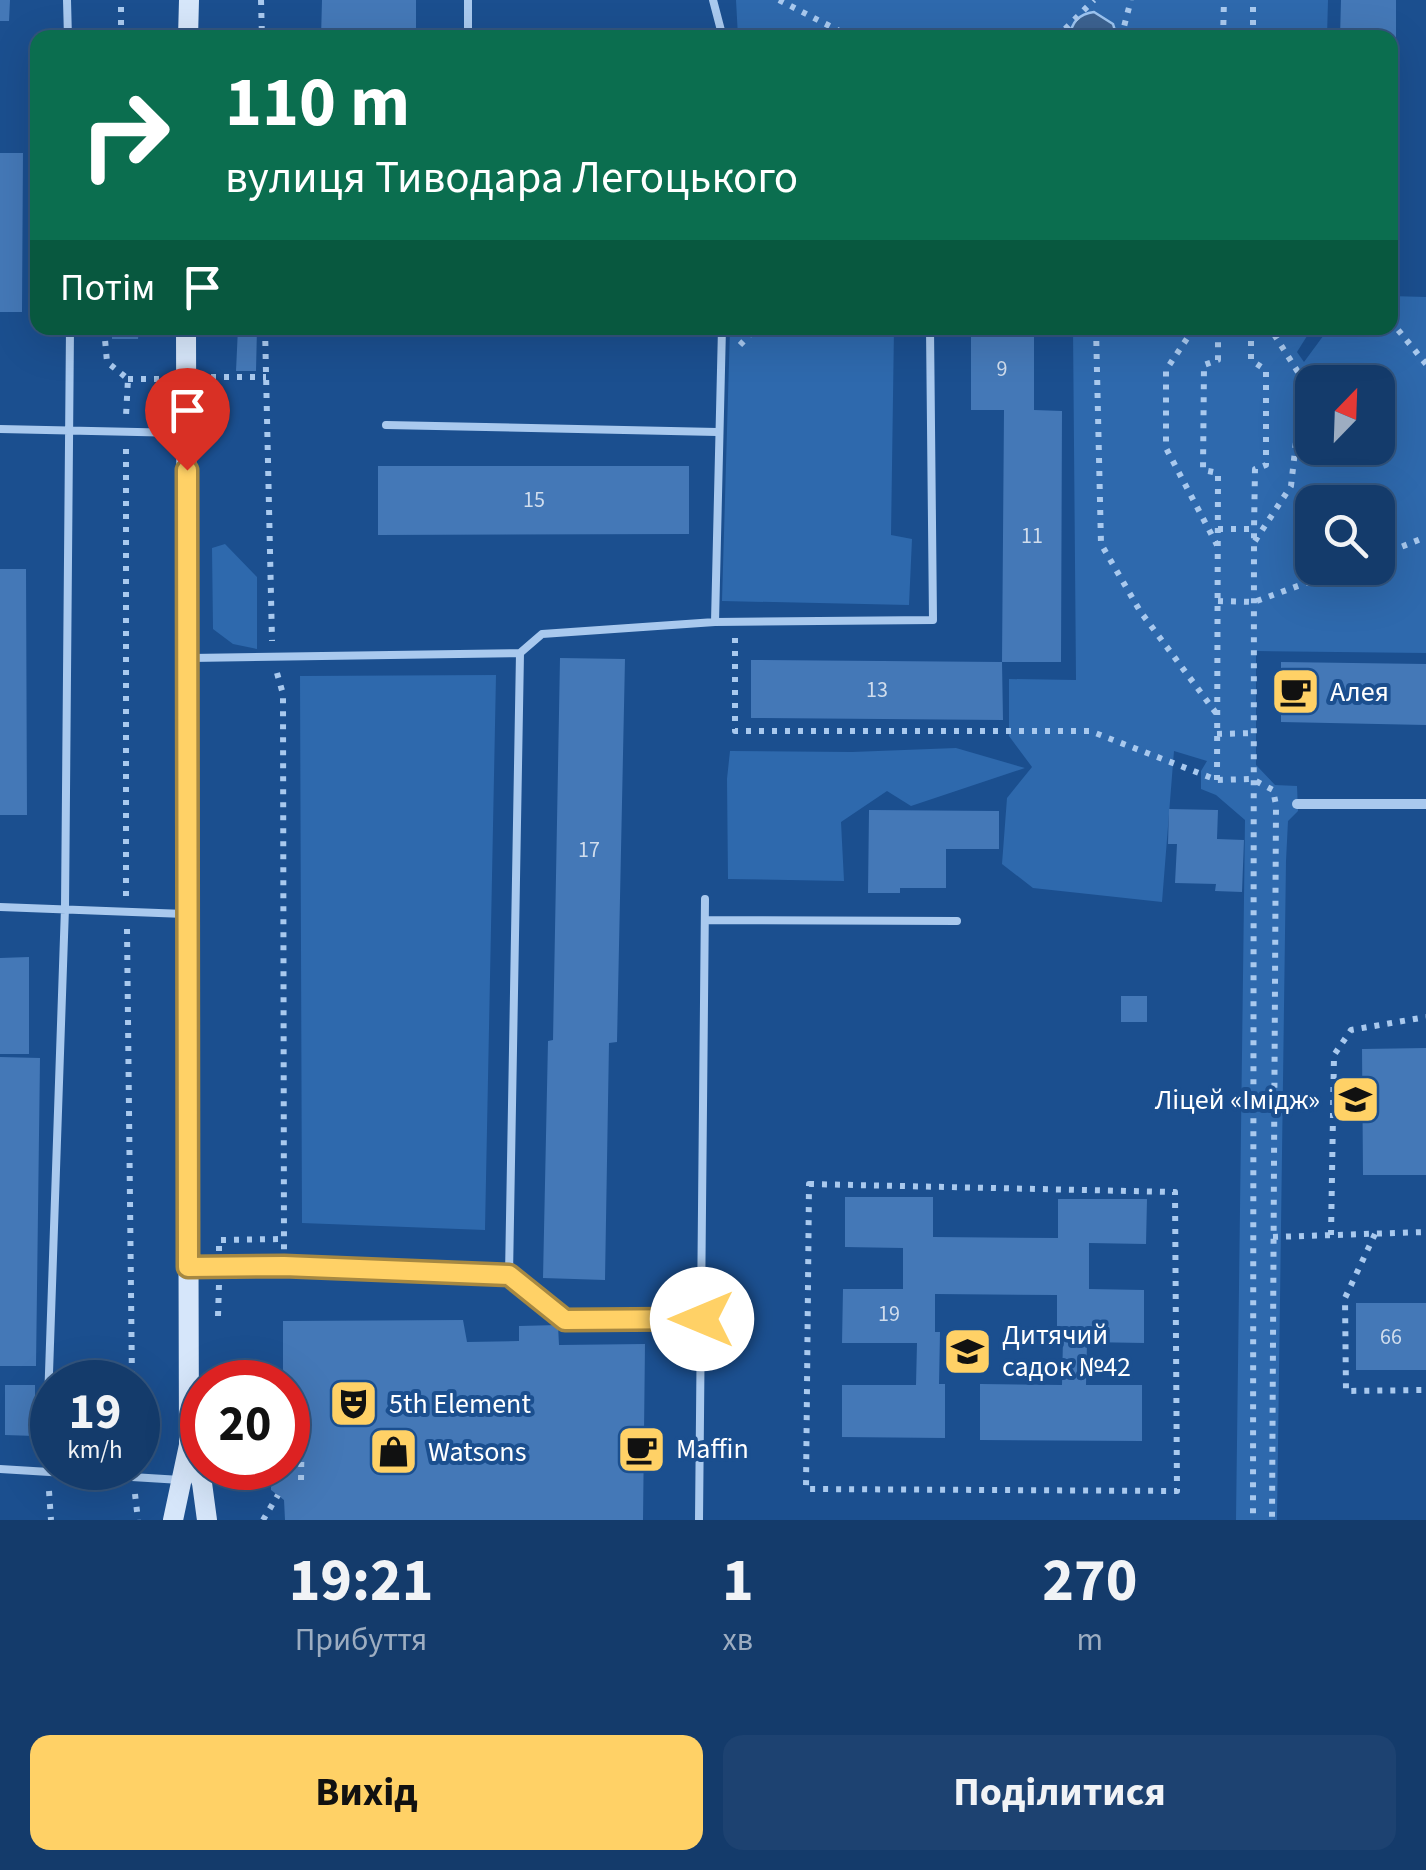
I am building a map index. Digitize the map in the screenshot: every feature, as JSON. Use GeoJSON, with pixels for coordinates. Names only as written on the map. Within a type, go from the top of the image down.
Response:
{"type":"FeatureCollection","features":[{"type":"Feature","properties":{"kind":"street"},"geometry":{"type":"LineString","coordinates":[[188,30],[189,0]]}},
{"type":"Feature","properties":{"kind":"street"},"geometry":{"type":"LineString","coordinates":[[186,335],[189,1360]]}},
{"type":"Feature","properties":{"kind":"street"},"geometry":{"type":"LineString","coordinates":[[1297,804],[1426,804]]}},
{"type":"Feature","properties":{"kind":"street"},"geometry":{"type":"LineString","coordinates":[[174,1520],[180,1490]]}},
{"type":"Feature","properties":{"kind":"street"},"geometry":{"type":"LineString","coordinates":[[203,1490],[208,1520]]}},
{"type":"Feature","properties":{"kind":"lane"},"geometry":{"type":"LineString","coordinates":[[68,0],[68,30]]}},
{"type":"Feature","properties":{"kind":"lane"},"geometry":{"type":"LineString","coordinates":[[468,0],[468,30]]}},
{"type":"Feature","properties":{"kind":"lane"},"geometry":{"type":"LineString","coordinates":[[714,0],[720,30]]}},
{"type":"Feature","properties":{"kind":"lane"},"geometry":{"type":"LineString","coordinates":[[50,1360],[65,908],[70,335]]}},
{"type":"Feature","properties":{"kind":"lane"},"geometry":{"type":"LineString","coordinates":[[715,622],[722,335]]}},
{"type":"Feature","properties":{"kind":"lane"},"geometry":{"type":"LineString","coordinates":[[187,658],[520,653],[542,634],[735,621],[933,620],[930,335]]}},
{"type":"Feature","properties":{"kind":"lane"},"geometry":{"type":"LineString","coordinates":[[386,425],[717,432]]}},
{"type":"Feature","properties":{"kind":"lane"},"geometry":{"type":"LineString","coordinates":[[0,428],[187,434]]}},
{"type":"Feature","properties":{"kind":"lane"},"geometry":{"type":"LineString","coordinates":[[509,1275],[520,653]]}},
{"type":"Feature","properties":{"kind":"lane"},"geometry":{"type":"LineString","coordinates":[[699,1520],[704,900]]}},
{"type":"Feature","properties":{"kind":"lane"},"geometry":{"type":"LineString","coordinates":[[0,906],[187,914]]}},
{"type":"Feature","properties":{"kind":"lane"},"geometry":{"type":"LineString","coordinates":[[705,920],[957,922]]}},
{"type":"Feature","properties":{"kind":"lane"},"geometry":{"type":"LineString","coordinates":[[188,1267],[284,1266],[509,1275],[565,1320],[702,1319]]}},
{"type":"Feature","properties":{"kind":"lane"},"geometry":{"type":"LineString","coordinates":[[0,1469],[180,1480]]}},
{"type":"Feature","properties":{"kind":"path"},"geometry":{"type":"LineString","coordinates":[[121,0],[121,30]]}},
{"type":"Feature","properties":{"kind":"path"},"geometry":{"type":"LineString","coordinates":[[262,0],[262,30]]}},
{"type":"Feature","properties":{"kind":"path"},"geometry":{"type":"LineString","coordinates":[[780,0],[838,30]]}},
{"type":"Feature","properties":{"kind":"path"},"geometry":{"type":"LineString","coordinates":[[1063,30],[1094,0]]}},
{"type":"Feature","properties":{"kind":"path"},"geometry":{"type":"LineString","coordinates":[[1123,30],[1131,0]]}},
{"type":"Feature","properties":{"kind":"path"},"geometry":{"type":"LineString","coordinates":[[1223,30],[1224,0]]}},
{"type":"Feature","properties":{"kind":"path"},"geometry":{"type":"LineString","coordinates":[[1253,0],[1253,30]]}},
{"type":"Feature","properties":{"kind":"path"},"geometry":{"type":"LineString","coordinates":[[1398,330],[1426,364]]}},
{"type":"Feature","properties":{"kind":"path"},"geometry":{"type":"LineString","coordinates":[[105,335],[107,362],[128,379],[168,379]]}},
{"type":"Feature","properties":{"kind":"path"},"geometry":{"type":"LineString","coordinates":[[265,335],[272,657],[282,694],[284,1266]]}},
{"type":"Feature","properties":{"kind":"path"},"geometry":{"type":"LineString","coordinates":[[1096,335],[1101,544],[1140,610],[1217,714]]}},
{"type":"Feature","properties":{"kind":"path"},"geometry":{"type":"LineString","coordinates":[[1189,335],[1166,370],[1166,448],[1218,547]]}},
{"type":"Feature","properties":{"kind":"path"},"geometry":{"type":"LineString","coordinates":[[1217,780],[1218,473],[1202,470],[1204,365],[1218,360],[1218,335]]}},
{"type":"Feature","properties":{"kind":"path"},"geometry":{"type":"LineString","coordinates":[[1251,335],[1251,360],[1266,370],[1266,466],[1255,469],[1254,529],[1252,1518]]}},
{"type":"Feature","properties":{"kind":"path"},"geometry":{"type":"LineString","coordinates":[[1254,542],[1291,486],[1303,380],[1274,335]]}},
{"type":"Feature","properties":{"kind":"path"},"geometry":{"type":"LineString","coordinates":[[210,377],[266,377]]}},
{"type":"Feature","properties":{"kind":"path"},"geometry":{"type":"LineString","coordinates":[[128,379],[126,912],[132,1360]]}},
{"type":"Feature","properties":{"kind":"path"},"geometry":{"type":"LineString","coordinates":[[1218,529],[1254,529]]}},
{"type":"Feature","properties":{"kind":"path"},"geometry":{"type":"LineString","coordinates":[[1395,549],[1426,537]]}},
{"type":"Feature","properties":{"kind":"path"},"geometry":{"type":"LineString","coordinates":[[1218,600],[1254,602],[1300,585]]}},
{"type":"Feature","properties":{"kind":"path"},"geometry":{"type":"LineString","coordinates":[[735,621],[735,731],[1090,731],[1217,780],[1252,779],[1274,790],[1272,1520]]}},
{"type":"Feature","properties":{"kind":"path"},"geometry":{"type":"LineString","coordinates":[[1217,734],[1252,733]]}},
{"type":"Feature","properties":{"kind":"path"},"geometry":{"type":"LineString","coordinates":[[1332,1235],[1334,1055],[1351,1030],[1426,1017]]}},
{"type":"Feature","properties":{"kind":"path"},"geometry":{"type":"LineString","coordinates":[[810,1184],[1175,1192],[1177,1491],[806,1489],[810,1184]]}},
{"type":"Feature","properties":{"kind":"path"},"geometry":{"type":"LineString","coordinates":[[1273,1237],[1426,1232]]}},
{"type":"Feature","properties":{"kind":"path"},"geometry":{"type":"LineString","coordinates":[[1376,1234],[1345,1298],[1346,1391],[1426,1390]]}},
{"type":"Feature","properties":{"kind":"path"},"geometry":{"type":"LineString","coordinates":[[264,1520],[278,1495]]}},
{"type":"Feature","properties":{"kind":"shaded area"},"geometry":{"type":"Polygon","coordinates":[[[736,0],[1328,0],[1327,30],[738,30],[736,0]]]}},
{"type":"Feature","properties":{"kind":"shaded area"},"geometry":{"type":"Polygon","coordinates":[[[1094,12],[1113,24],[1115,30],[1071,30],[1084,15],[1094,12]]]}},
{"type":"Feature","properties":{"kind":"shaded area"},"geometry":{"type":"Polygon","coordinates":[[[1398,296],[1426,297],[1426,653],[1256,651],[1256,765],[1275,785],[1297,786],[1298,811],[1288,821],[1286,861],[1277,1520],[1236,1520],[1245,820],[1216,795],[1201,789],[1201,771],[1207,761],[1174,751],[1162,902],[1033,888],[1002,864],[1007,798],[1032,767],[1009,736],[1009,679],[1076,680],[1073,335],[1308,335],[1297,352],[1304,362],[1324,335],[1398,335],[1398,296]]]}},
{"type":"Feature","properties":{"kind":"shaded area"},"geometry":{"type":"Polygon","coordinates":[[[730,335],[894,335],[891,535],[912,539],[909,605],[722,601],[730,335]]]}},
{"type":"Feature","properties":{"kind":"shaded area"},"geometry":{"type":"Polygon","coordinates":[[[225,544],[257,577],[257,649],[233,644],[213,629],[212,548],[225,544]]]}},
{"type":"Feature","properties":{"kind":"shaded area"},"geometry":{"type":"Polygon","coordinates":[[[496,675],[485,1230],[302,1223],[300,676],[496,675]]]}},
{"type":"Feature","properties":{"kind":"shaded area"},"geometry":{"type":"Polygon","coordinates":[[[956,748],[1025,768],[911,806],[887,791],[841,822],[844,881],[728,879],[730,751],[956,748]]]}},
{"type":"Feature","properties":{"kind":"building"},"geometry":{"type":"Polygon","coordinates":[[[0,0],[10,0],[9,21],[0,21],[0,0]]]}},
{"type":"Feature","properties":{"kind":"building"},"geometry":{"type":"Polygon","coordinates":[[[322,0],[416,0],[416,30],[321,30],[322,0]]]}},
{"type":"Feature","properties":{"kind":"building"},"geometry":{"type":"Polygon","coordinates":[[[1341,0],[1396,0],[1396,30],[1340,30],[1341,0]]]}},
{"type":"Feature","properties":{"kind":"building"},"geometry":{"type":"Polygon","coordinates":[[[0,153],[23,153],[22,312],[0,312],[0,153]]]}},
{"type":"Feature","properties":{"kind":"building"},"geometry":{"type":"Polygon","coordinates":[[[112,335],[138,335],[138,339],[112,339],[112,335]]]}},
{"type":"Feature","properties":{"kind":"building"},"geometry":{"type":"Polygon","coordinates":[[[238,335],[257,335],[256,371],[236,371],[238,335]]]}},
{"type":"Feature","properties":{"kind":"building"},"geometry":{"type":"Polygon","coordinates":[[[971,335],[1034,335],[1034,410],[1062,411],[1061,662],[1002,662],[1004,410],[971,410],[971,335]]]}},
{"type":"Feature","properties":{"kind":"building"},"geometry":{"type":"Polygon","coordinates":[[[378,466],[689,466],[689,534],[378,535],[378,466]]]}},
{"type":"Feature","properties":{"kind":"building"},"geometry":{"type":"Polygon","coordinates":[[[0,569],[26,569],[27,815],[0,815],[0,569]]]}},
{"type":"Feature","properties":{"kind":"building"},"geometry":{"type":"Polygon","coordinates":[[[560,658],[625,659],[617,1042],[609,1043],[605,1280],[543,1278],[548,1041],[553,1040],[560,658]]]}},
{"type":"Feature","properties":{"kind":"building"},"geometry":{"type":"Polygon","coordinates":[[[751,660],[1002,662],[1003,720],[751,718],[751,660]]]}},
{"type":"Feature","properties":{"kind":"building"},"geometry":{"type":"Polygon","coordinates":[[[1281,662],[1426,664],[1426,725],[1281,722],[1281,662]]]}},
{"type":"Feature","properties":{"kind":"building"},"geometry":{"type":"Polygon","coordinates":[[[1169,809],[1218,810],[1217,839],[1244,840],[1242,892],[1215,891],[1216,884],[1175,883],[1177,844],[1168,844],[1169,809]]]}},
{"type":"Feature","properties":{"kind":"building"},"geometry":{"type":"Polygon","coordinates":[[[869,810],[999,811],[999,849],[946,849],[946,888],[868,893],[869,810]]]}},
{"type":"Feature","properties":{"kind":"building"},"geometry":{"type":"Polygon","coordinates":[[[29,957],[29,1054],[0,1054],[0,958],[29,957]]]}},
{"type":"Feature","properties":{"kind":"building"},"geometry":{"type":"Polygon","coordinates":[[[1121,996],[1147,996],[1147,1022],[1121,1022],[1121,996]]]}},
{"type":"Feature","properties":{"kind":"building"},"geometry":{"type":"Polygon","coordinates":[[[1426,1048],[1426,1175],[1363,1175],[1362,1049],[1426,1048]]]}},
{"type":"Feature","properties":{"kind":"building"},"geometry":{"type":"Polygon","coordinates":[[[0,1057],[40,1058],[36,1360],[30,1360],[30,1366],[0,1366],[0,1057]]]}},
{"type":"Feature","properties":{"kind":"building"},"geometry":{"type":"Polygon","coordinates":[[[845,1197],[933,1197],[933,1237],[1058,1238],[1058,1199],[1147,1199],[1146,1244],[1089,1243],[1089,1289],[1144,1290],[1144,1343],[1087,1342],[1086,1385],[1142,1385],[1142,1441],[980,1440],[980,1384],[1062,1385],[1063,1338],[1057,1338],[1057,1295],[935,1294],[935,1332],[940,1332],[939,1384],[945,1384],[945,1438],[842,1437],[842,1385],[916,1385],[917,1343],[842,1343],[843,1289],[903,1289],[903,1248],[845,1247],[845,1197]]]}},
{"type":"Feature","properties":{"kind":"building"},"geometry":{"type":"Polygon","coordinates":[[[1356,1303],[1426,1303],[1426,1370],[1356,1370],[1356,1303]]]}},
{"type":"Feature","properties":{"kind":"building"},"geometry":{"type":"Polygon","coordinates":[[[463,1320],[467,1342],[519,1341],[519,1326],[558,1325],[559,1345],[645,1344],[643,1520],[285,1520],[284,1500],[271,1490],[310,1490],[310,1360],[283,1360],[283,1321],[463,1320]]]}},
{"type":"Feature","properties":{"kind":"building"},"geometry":{"type":"Polygon","coordinates":[[[5,1385],[30,1385],[30,1436],[5,1435],[5,1385]]]}},
{"type":"Feature","properties":{"kind":"place","name":"Алея"},"geometry":{"type":"Point","coordinates":[1295,692]}},
{"type":"Feature","properties":{"kind":"place","name":"Ліцей «Імідж»"},"geometry":{"type":"Point","coordinates":[1355,1100]}},
{"type":"Feature","properties":{"kind":"place","name":"Дитячий садок №42"},"geometry":{"type":"Point","coordinates":[967,1351]}},
{"type":"Feature","properties":{"kind":"place","name":"5th Element"},"geometry":{"type":"Point","coordinates":[354,1404]}},
{"type":"Feature","properties":{"kind":"place","name":"Maffin"},"geometry":{"type":"Point","coordinates":[641,1449]}},
{"type":"Feature","properties":{"kind":"place","name":"Watsons"},"geometry":{"type":"Point","coordinates":[393,1452]}},
{"type":"Feature","properties":{"kind":"route"},"geometry":{"type":"LineString","coordinates":[[187,470],[188,1267],[284,1266],[509,1275],[565,1320],[702,1319]]}}]}
